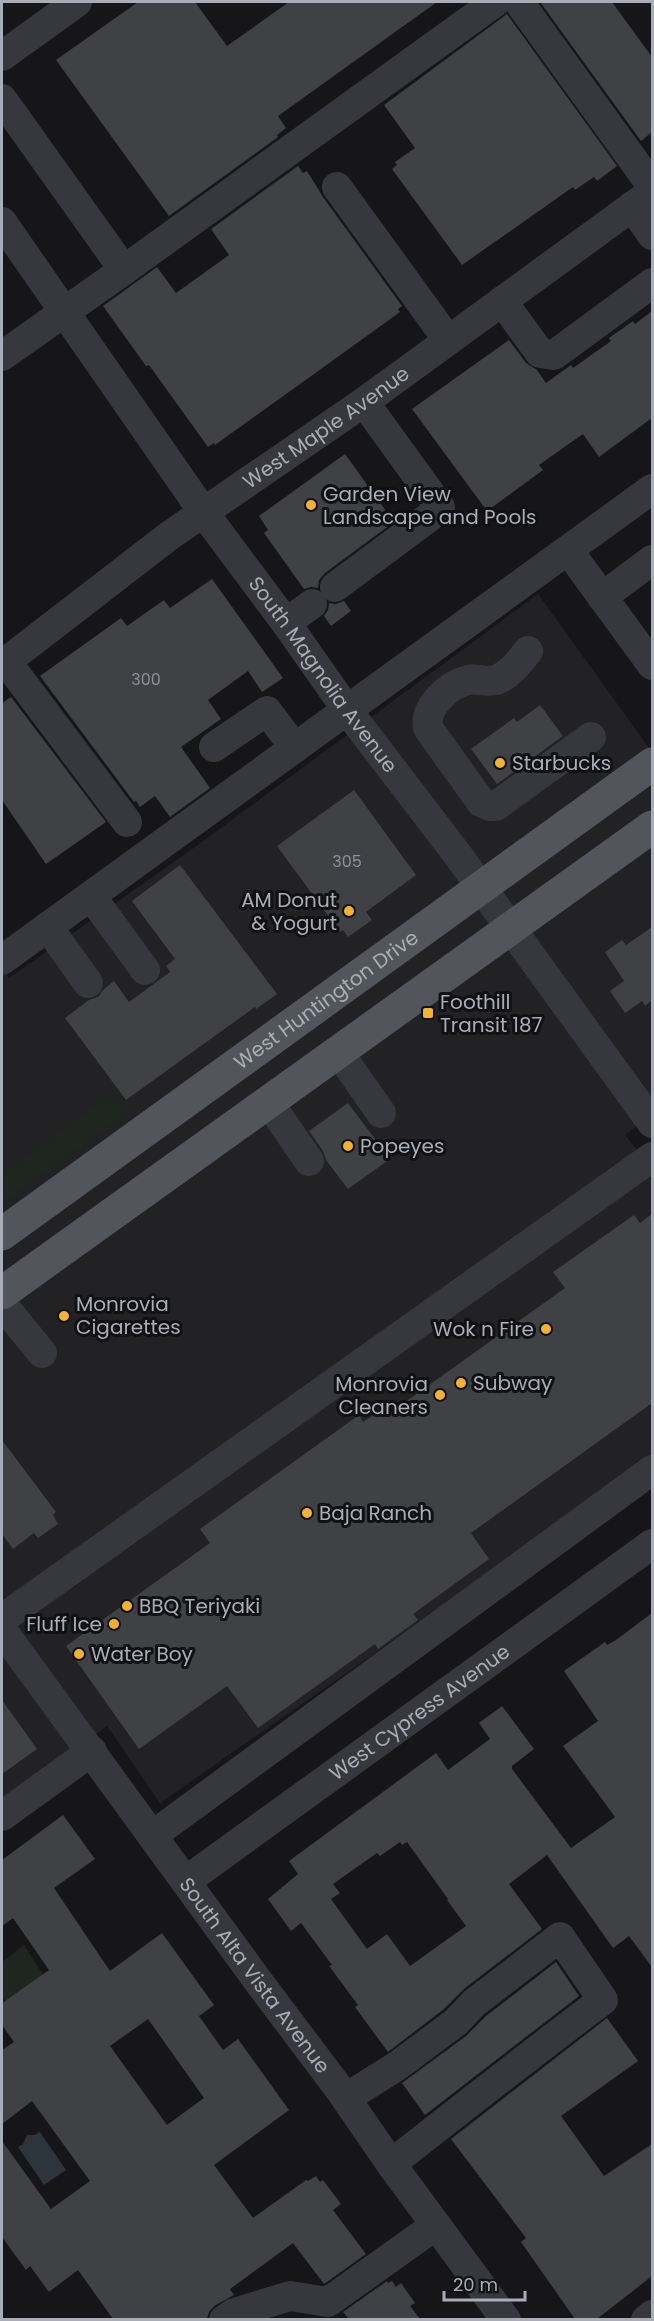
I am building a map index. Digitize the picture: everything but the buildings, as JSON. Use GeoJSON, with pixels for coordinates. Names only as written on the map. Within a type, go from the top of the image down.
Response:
{"type":"FeatureCollection","features":[{"type":"Feature","properties":{"kind":"main road","name":"West Huntington Drive"},"geometry":{"type":"LineString","coordinates":[[2,1234],[652,764]]}},
{"type":"Feature","properties":{"kind":"main road"},"geometry":{"type":"LineString","coordinates":[[2,1293],[652,828]]}},
{"type":"Feature","properties":{"kind":"street"},"geometry":{"type":"LineString","coordinates":[[2,56],[77,2]]}},
{"type":"Feature","properties":{"kind":"street"},"geometry":{"type":"LineString","coordinates":[[2,356],[495,2]]}},
{"type":"Feature","properties":{"kind":"street"},"geometry":{"type":"LineString","coordinates":[[519,2],[646,195],[652,236]]}},
{"type":"Feature","properties":{"kind":"street"},"geometry":{"type":"LineString","coordinates":[[2,99],[124,270]]}},
{"type":"Feature","properties":{"kind":"street"},"geometry":{"type":"LineString","coordinates":[[337,187],[448,340]]}},
{"type":"Feature","properties":{"kind":"street","name":"West Maple Avenue"},"geometry":{"type":"LineString","coordinates":[[4,663],[169,536],[364,402],[646,195]]}},
{"type":"Feature","properties":{"kind":"street","name":"South Magnolia Avenue"},"geometry":{"type":"LineString","coordinates":[[2,222],[204,513],[286,622],[347,710],[512,930],[644,1093],[652,1123]]}},
{"type":"Feature","properties":{"kind":"street"},"geometry":{"type":"LineString","coordinates":[[502,301],[540,353],[554,355],[652,283]]}},
{"type":"Feature","properties":{"kind":"street"},"geometry":{"type":"LineString","coordinates":[[286,622],[440,507],[364,402]]}},
{"type":"Feature","properties":{"kind":"street"},"geometry":{"type":"LineString","coordinates":[[2,960],[652,489]]}},
{"type":"Feature","properties":{"kind":"street"},"geometry":{"type":"LineString","coordinates":[[568,550],[652,665]]}},
{"type":"Feature","properties":{"kind":"street"},"geometry":{"type":"LineString","coordinates":[[602,597],[652,560]]}},
{"type":"Feature","properties":{"kind":"street"},"geometry":{"type":"LineString","coordinates":[[528,651],[511,671],[498,679],[468,680],[451,688],[437,700],[429,712],[428,728],[481,802],[496,806],[591,737]]}},
{"type":"Feature","properties":{"kind":"street"},"geometry":{"type":"LineString","coordinates":[[4,663],[127,822]]}},
{"type":"Feature","properties":{"kind":"street"},"geometry":{"type":"LineString","coordinates":[[214,747],[267,711],[295,748]]}},
{"type":"Feature","properties":{"kind":"street"},"geometry":{"type":"LineString","coordinates":[[91,896],[145,970]]}},
{"type":"Feature","properties":{"kind":"street"},"geometry":{"type":"LineString","coordinates":[[48,927],[88,983]]}},
{"type":"Feature","properties":{"kind":"street"},"geometry":{"type":"LineString","coordinates":[[339,1053],[381,1113]]}},
{"type":"Feature","properties":{"kind":"street"},"geometry":{"type":"LineString","coordinates":[[269,1103],[309,1161]]}},
{"type":"Feature","properties":{"kind":"street"},"geometry":{"type":"LineString","coordinates":[[2,1619],[652,1157]]}},
{"type":"Feature","properties":{"kind":"street"},"geometry":{"type":"LineString","coordinates":[[2,1304],[42,1353]]}},
{"type":"Feature","properties":{"kind":"street"},"geometry":{"type":"LineString","coordinates":[[153,1835],[652,1470]]}},
{"type":"Feature","properties":{"kind":"street","name":"West Cypress Avenue"},"geometry":{"type":"LineString","coordinates":[[186,1881],[652,1544]]}},
{"type":"Feature","properties":{"kind":"street","name":"South Alta Vista Avenue"},"geometry":{"type":"LineString","coordinates":[[2,1630],[506,2319]]}},
{"type":"Feature","properties":{"kind":"street"},"geometry":{"type":"LineString","coordinates":[[2,1816],[92,1751]]}},
{"type":"Feature","properties":{"kind":"street"},"geometry":{"type":"LineString","coordinates":[[346,2098],[397,2066],[456,2022],[474,2003],[560,1937],[603,2000],[391,2164]]}},
{"type":"Feature","properties":{"kind":"street"},"geometry":{"type":"LineString","coordinates":[[225,2319],[234,2313],[290,2296],[328,2302],[436,2225]]}},
{"type":"Feature","properties":{"kind":"street"},"geometry":{"type":"LineString","coordinates":[[646,2319],[652,2315]]}},
{"type":"Feature","properties":{"kind":"shaded area"},"geometry":{"type":"Polygon","coordinates":[[[538,594],[652,752],[652,1115],[625,1135],[652,1169],[652,1460],[160,1803],[107,1726],[2,1802],[2,968],[9,978],[195,847],[538,594]]]}},
{"type":"Feature","properties":{"kind":"shaded area"},"geometry":{"type":"Polygon","coordinates":[[[113,1093],[128,1112],[2,1203],[2,1174],[113,1093]]]}},
{"type":"Feature","properties":{"kind":"shaded area"},"geometry":{"type":"Polygon","coordinates":[[[24,1945],[44,1976],[2,2002],[2,1962],[24,1945]]]}},
{"type":"Feature","properties":{"kind":"shaded area"},"geometry":{"type":"Polygon","coordinates":[[[40,2132],[66,2170],[44,2185],[18,2147],[23,2144],[27,2135],[40,2132]]]}},
{"type":"Feature","properties":{"kind":"place","name":"Garden View Landscape and Pools"},"geometry":{"type":"Point","coordinates":[311,505]}},
{"type":"Feature","properties":{"kind":"place","name":"Starbucks"},"geometry":{"type":"Point","coordinates":[500,763]}},
{"type":"Feature","properties":{"kind":"place","name":"AM Donut & Yogurt"},"geometry":{"type":"Point","coordinates":[349,911]}},
{"type":"Feature","properties":{"kind":"place","name":"Foothill Transit 187"},"geometry":{"type":"Point","coordinates":[428,1013]}},
{"type":"Feature","properties":{"kind":"place","name":"Popeyes"},"geometry":{"type":"Point","coordinates":[348,1146]}},
{"type":"Feature","properties":{"kind":"place","name":"Monrovia Cigarettes"},"geometry":{"type":"Point","coordinates":[64,1316]}},
{"type":"Feature","properties":{"kind":"place","name":"Wok n Fire"},"geometry":{"type":"Point","coordinates":[546,1329]}},
{"type":"Feature","properties":{"kind":"place","name":"Subway"},"geometry":{"type":"Point","coordinates":[461,1383]}},
{"type":"Feature","properties":{"kind":"place","name":"Monrovia Cleaners"},"geometry":{"type":"Point","coordinates":[440,1395]}},
{"type":"Feature","properties":{"kind":"place","name":"Baja Ranch"},"geometry":{"type":"Point","coordinates":[307,1513]}},
{"type":"Feature","properties":{"kind":"place","name":"BBQ Teriyaki"},"geometry":{"type":"Point","coordinates":[127,1606]}},
{"type":"Feature","properties":{"kind":"place","name":"Fluff Ice"},"geometry":{"type":"Point","coordinates":[114,1624]}},
{"type":"Feature","properties":{"kind":"place","name":"Water Boy"},"geometry":{"type":"Point","coordinates":[79,1654]}}]}
